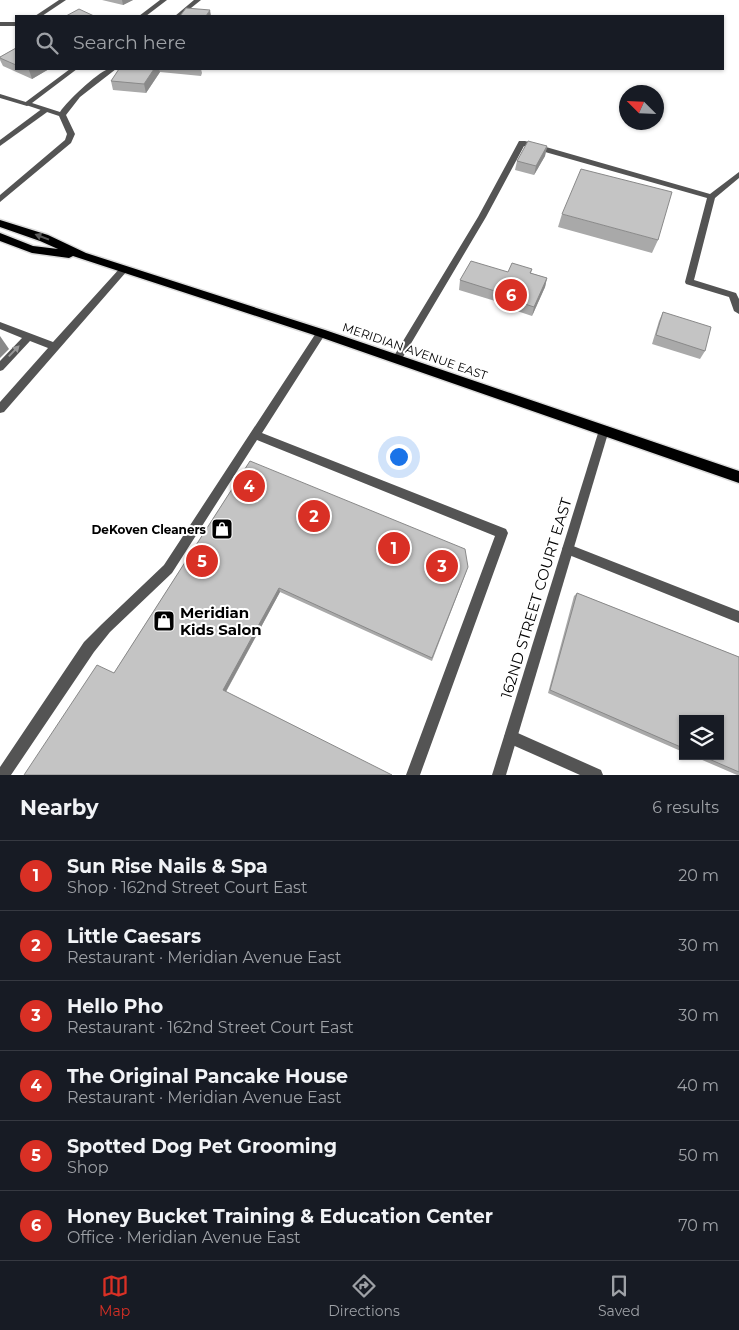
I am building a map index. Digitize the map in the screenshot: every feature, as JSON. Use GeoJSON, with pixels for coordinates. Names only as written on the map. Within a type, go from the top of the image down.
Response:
{"type":"FeatureCollection","features":[{"type":"Feature","properties":{"kind":"main road","name":"MERIDIAN AVENUE EAST"},"geometry":{"type":"LineString","coordinates":[[0,223],[44,238],[82,256],[321,333],[739,477]]}},
{"type":"Feature","properties":{"kind":"main road","name":"MERIDIAN AVENUE EAST"},"geometry":{"type":"LineString","coordinates":[[0,237],[32,249],[82,256]]}},
{"type":"Feature","properties":{"kind":"street"},"geometry":{"type":"LineString","coordinates":[[40,15],[63,0]]}},
{"type":"Feature","properties":{"kind":"street"},"geometry":{"type":"LineString","coordinates":[[143,15],[164,0]]}},
{"type":"Feature","properties":{"kind":"street"},"geometry":{"type":"LineString","coordinates":[[179,15],[198,0]]}},
{"type":"Feature","properties":{"kind":"street"},"geometry":{"type":"LineString","coordinates":[[0,24],[15,24]]}},
{"type":"Feature","properties":{"kind":"street"},"geometry":{"type":"LineString","coordinates":[[27,104],[73,70]]}},
{"type":"Feature","properties":{"kind":"street"},"geometry":{"type":"LineString","coordinates":[[62,115],[66,108],[81,94],[112,70]]}},
{"type":"Feature","properties":{"kind":"street"},"geometry":{"type":"LineString","coordinates":[[0,96],[62,115],[71,134],[68,141],[0,199]]}},
{"type":"Feature","properties":{"kind":"street"},"geometry":{"type":"LineString","coordinates":[[0,144],[46,110]]}},
{"type":"Feature","properties":{"kind":"street"},"geometry":{"type":"LineString","coordinates":[[397,360],[482,217],[522,144],[711,197]]}},
{"type":"Feature","properties":{"kind":"street"},"geometry":{"type":"LineString","coordinates":[[739,174],[711,197],[689,282],[733,295],[739,311]]}},
{"type":"Feature","properties":{"kind":"street"},"geometry":{"type":"LineString","coordinates":[[0,409],[124,269]]}},
{"type":"Feature","properties":{"kind":"street"},"geometry":{"type":"LineString","coordinates":[[0,325],[55,347]]}},
{"type":"Feature","properties":{"kind":"street"},"geometry":{"type":"LineString","coordinates":[[3,775],[90,647],[106,628],[168,569],[321,333]]}},
{"type":"Feature","properties":{"kind":"street"},"geometry":{"type":"LineString","coordinates":[[0,366],[29,336]]}},
{"type":"Feature","properties":{"kind":"street","name":"162ND STREET COURT EAST"},"geometry":{"type":"LineString","coordinates":[[499,775],[604,430]]}},
{"type":"Feature","properties":{"kind":"street"},"geometry":{"type":"LineString","coordinates":[[255,435],[502,533],[413,775]]}},
{"type":"Feature","properties":{"kind":"street"},"geometry":{"type":"LineString","coordinates":[[568,549],[739,618]]}},
{"type":"Feature","properties":{"kind":"street"},"geometry":{"type":"LineString","coordinates":[[511,736],[596,775]]}},
{"type":"Feature","properties":{"kind":"building"},"geometry":{"type":"Polygon","coordinates":[[[186,8],[210,10],[207,15],[181,15],[186,8]]]}},
{"type":"Feature","properties":{"kind":"building"},"geometry":{"type":"Polygon","coordinates":[[[79,9],[92,15],[68,15],[79,9]]]}},
{"type":"Feature","properties":{"kind":"building"},"geometry":{"type":"Polygon","coordinates":[[[15,49],[15,65],[0,57],[15,49]]]}},
{"type":"Feature","properties":{"kind":"building"},"geometry":{"type":"Polygon","coordinates":[[[118,70],[153,70],[144,84],[111,81],[118,70]]]}},
{"type":"Feature","properties":{"kind":"building"},"geometry":{"type":"Polygon","coordinates":[[[528,141],[547,146],[536,166],[517,161],[528,141]]]}},
{"type":"Feature","properties":{"kind":"building"},"geometry":{"type":"Polygon","coordinates":[[[581,169],[672,192],[658,240],[562,214],[581,169]]]}},
{"type":"Feature","properties":{"kind":"building"},"geometry":{"type":"Polygon","coordinates":[[[471,261],[508,272],[512,263],[532,269],[530,273],[547,278],[534,307],[516,301],[517,298],[460,280],[471,261]]]}},
{"type":"Feature","properties":{"kind":"building"},"geometry":{"type":"Polygon","coordinates":[[[663,312],[711,327],[705,351],[656,335],[663,312]]]}},
{"type":"Feature","properties":{"kind":"building"},"geometry":{"type":"Polygon","coordinates":[[[250,461],[465,549],[468,567],[432,658],[279,588],[223,690],[392,775],[24,775],[97,665],[114,673],[250,461]]]}},
{"type":"Feature","properties":{"kind":"building"},"geometry":{"type":"Polygon","coordinates":[[[577,593],[739,657],[739,772],[711,760],[724,760],[724,715],[679,715],[679,746],[550,690],[577,593]]]}},
{"type":"Feature","properties":{"kind":"place","name":"Honey Bucket Training & Education Center"},"geometry":{"type":"Point","coordinates":[511,295]}},
{"type":"Feature","properties":{"kind":"place","name":"The Original Pancake House"},"geometry":{"type":"Point","coordinates":[249,486]}},
{"type":"Feature","properties":{"kind":"place","name":"Little Caesars"},"geometry":{"type":"Point","coordinates":[314,516]}},
{"type":"Feature","properties":{"kind":"place","name":"DeKoven Cleaners"},"geometry":{"type":"Point","coordinates":[222,529]}},
{"type":"Feature","properties":{"kind":"place","name":"Sun Rise Nails & Spa"},"geometry":{"type":"Point","coordinates":[394,548]}},
{"type":"Feature","properties":{"kind":"place","name":"Spotted Dog Pet Grooming"},"geometry":{"type":"Point","coordinates":[202,561]}},
{"type":"Feature","properties":{"kind":"place","name":"Hello Pho"},"geometry":{"type":"Point","coordinates":[442,566]}},
{"type":"Feature","properties":{"kind":"place","name":"Meridian Kids Salon"},"geometry":{"type":"Point","coordinates":[164,621]}}]}
